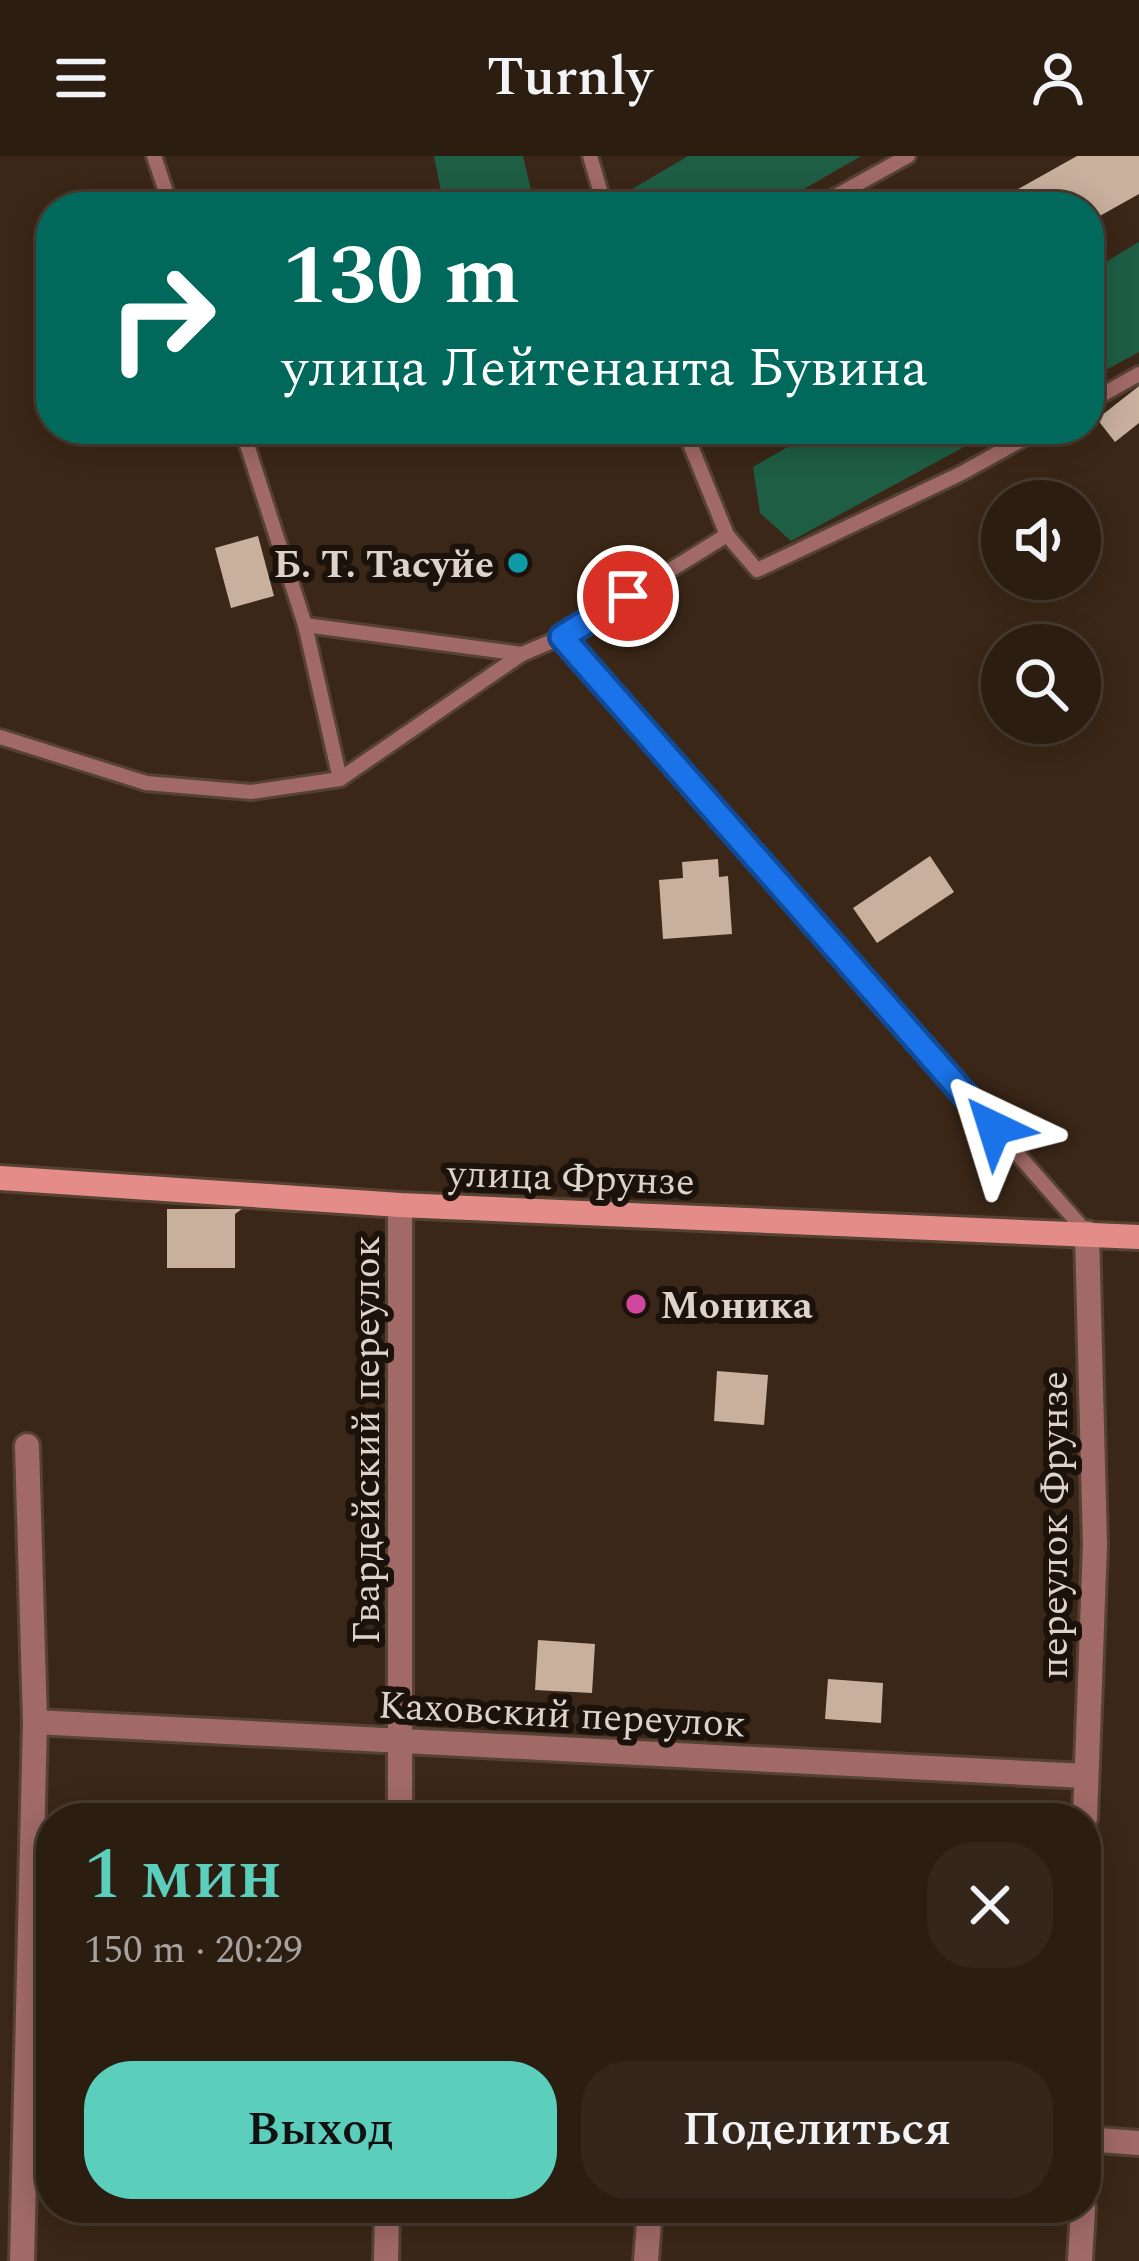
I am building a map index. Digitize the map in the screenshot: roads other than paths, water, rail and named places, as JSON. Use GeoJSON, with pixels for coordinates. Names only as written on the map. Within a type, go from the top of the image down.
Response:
{"type":"FeatureCollection","features":[{"type":"Feature","properties":{"kind":"main road","name":"улица Фрунзе"},"geometry":{"type":"LineString","coordinates":[[0,1178],[400,1205],[1139,1237]]}},
{"type":"Feature","properties":{"kind":"street","name":"Гвардейский переулок"},"geometry":{"type":"LineString","coordinates":[[400,1205],[400,1803]]}},
{"type":"Feature","properties":{"kind":"street","name":"переулок Фрунзе"},"geometry":{"type":"LineString","coordinates":[[1085,1803],[1095,1544],[1087,1233]]}},
{"type":"Feature","properties":{"kind":"street"},"geometry":{"type":"LineString","coordinates":[[22,2261],[35,1722],[27,1446]]}},
{"type":"Feature","properties":{"kind":"street","name":"Каховский переулок"},"geometry":{"type":"LineString","coordinates":[[35,1722],[1085,1776]]}},
{"type":"Feature","properties":{"kind":"street"},"geometry":{"type":"LineString","coordinates":[[1101,2140],[1139,2143]]}},
{"type":"Feature","properties":{"kind":"street"},"geometry":{"type":"LineString","coordinates":[[386,2261],[387,2223]]}},
{"type":"Feature","properties":{"kind":"street"},"geometry":{"type":"LineString","coordinates":[[646,2261],[649,2223]]}},
{"type":"Feature","properties":{"kind":"street"},"geometry":{"type":"LineString","coordinates":[[1080,2261],[1082,2223]]}},
{"type":"Feature","properties":{"kind":"lane"},"geometry":{"type":"LineString","coordinates":[[154,156],[166,192]]}},
{"type":"Feature","properties":{"kind":"lane"},"geometry":{"type":"LineString","coordinates":[[590,156],[601,192]]}},
{"type":"Feature","properties":{"kind":"lane"},"geometry":{"type":"LineString","coordinates":[[843,192],[908,156]]}},
{"type":"Feature","properties":{"kind":"lane"},"geometry":{"type":"LineString","coordinates":[[1104,394],[1139,374]]}},
{"type":"Feature","properties":{"kind":"lane"},"geometry":{"type":"LineString","coordinates":[[247,444],[305,625],[340,779]]}},
{"type":"Feature","properties":{"kind":"lane"},"geometry":{"type":"LineString","coordinates":[[690,444],[727,535],[757,570],[1013,444]]}},
{"type":"Feature","properties":{"kind":"lane"},"geometry":{"type":"LineString","coordinates":[[0,737],[146,783],[250,792],[340,779],[522,654],[562,637],[727,535]]}},
{"type":"Feature","properties":{"kind":"lane"},"geometry":{"type":"LineString","coordinates":[[305,625],[522,654]]}},
{"type":"Feature","properties":{"kind":"lane"},"geometry":{"type":"LineString","coordinates":[[562,637],[1087,1233]]}},
{"type":"Feature","properties":{"kind":"place","name":"Б. Т. Тасуйе"},"geometry":{"type":"Point","coordinates":[518,563]}},
{"type":"Feature","properties":{"kind":"place","name":"Моника"},"geometry":{"type":"Point","coordinates":[636,1304]}}]}
